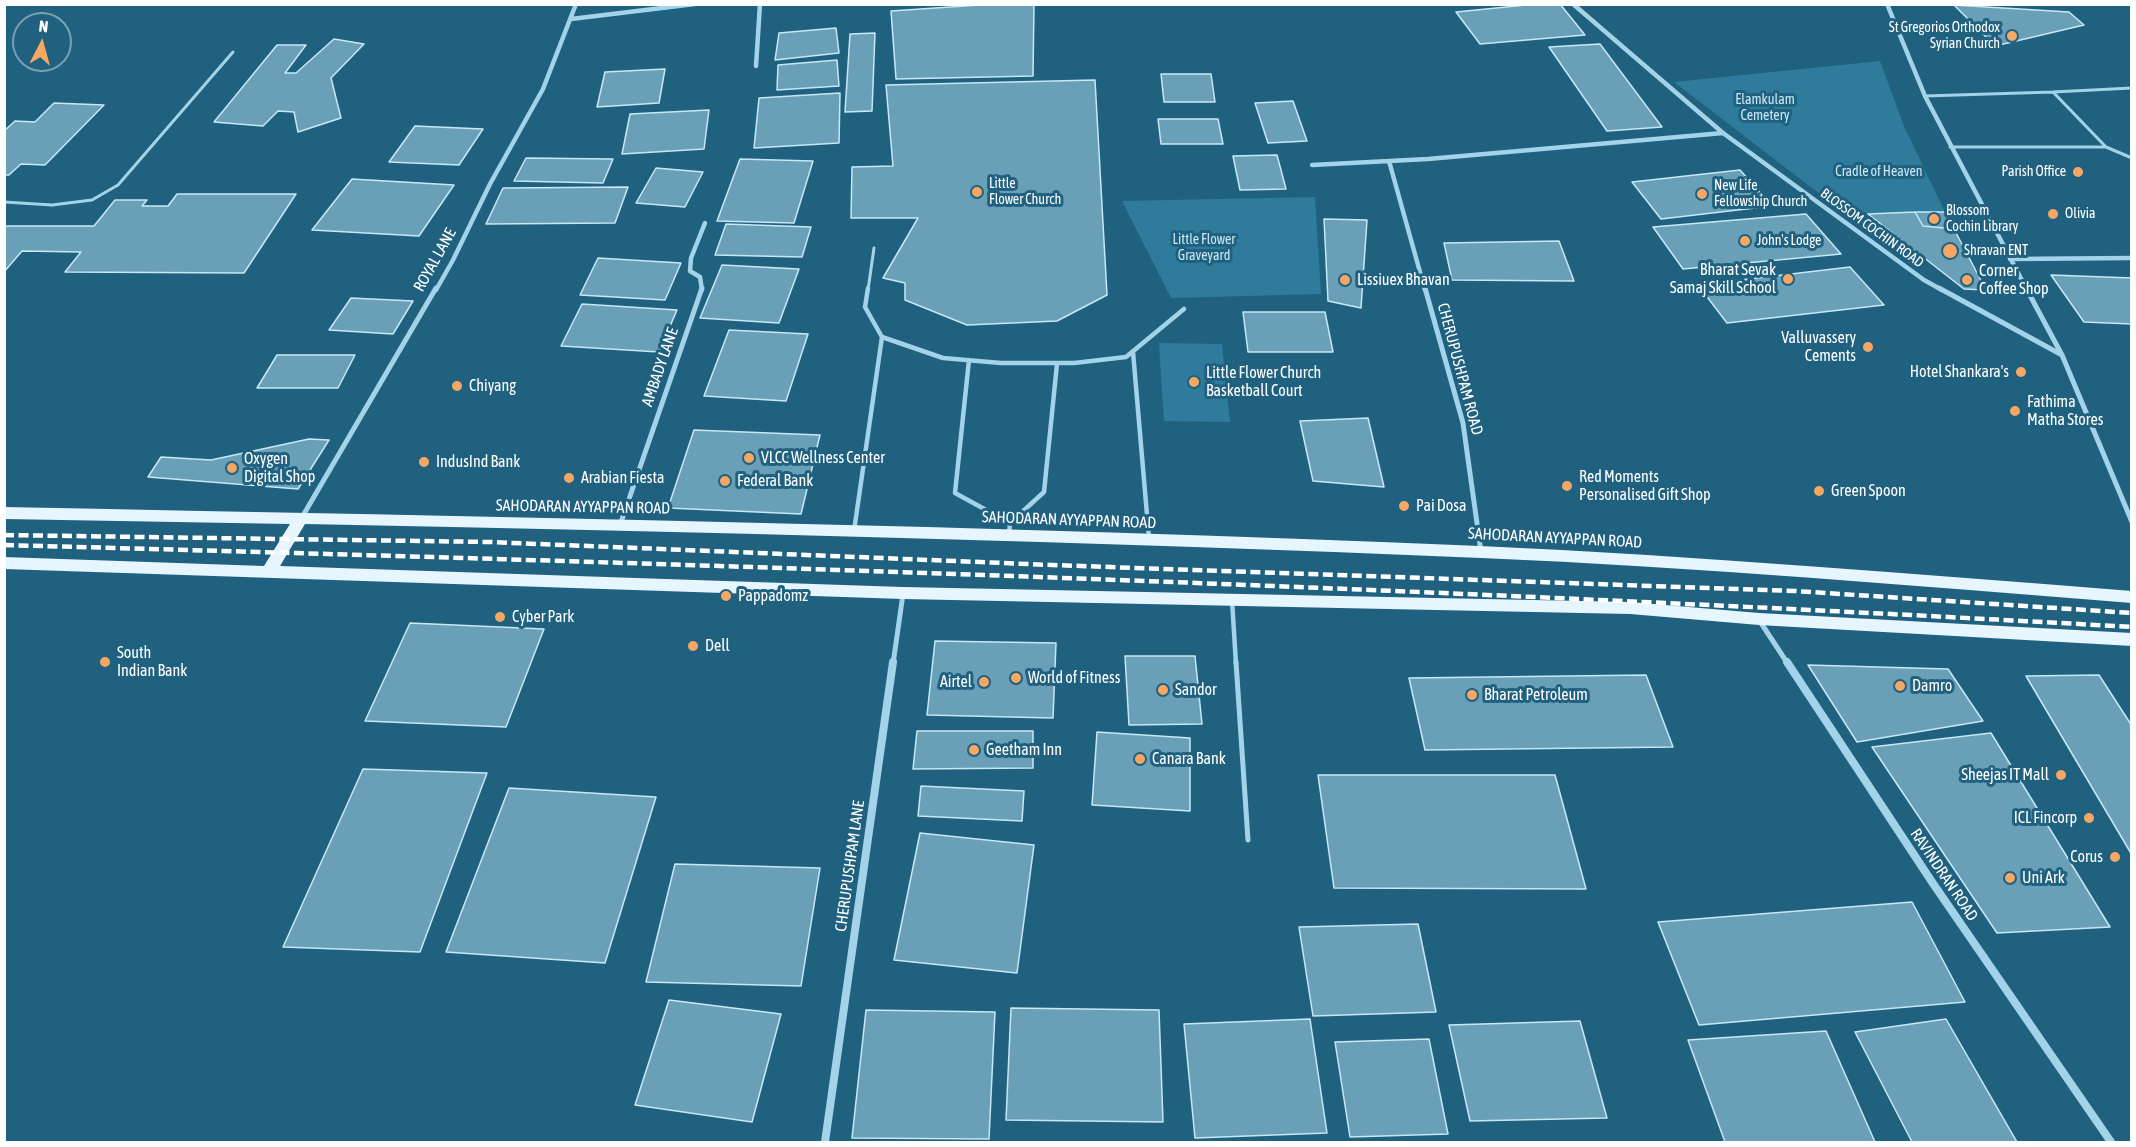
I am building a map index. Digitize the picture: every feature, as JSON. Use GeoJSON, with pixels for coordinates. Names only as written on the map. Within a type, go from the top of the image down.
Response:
{"type":"FeatureCollection","features":[{"type":"Feature","properties":{"kind":"main road","name":"SAHODARAN AYYAPPAN ROAD"},"geometry":{"type":"LineString","coordinates":[[4,513],[854,531],[1009,530],[1149,541],[1481,552],[1738,567],[2132,597]]}},
{"type":"Feature","properties":{"kind":"main road"},"geometry":{"type":"LineString","coordinates":[[269,571],[300,519]]}},
{"type":"Feature","properties":{"kind":"main road"},"geometry":{"type":"LineString","coordinates":[[4,563],[903,592],[1630,608],[1759,619],[2132,640]]}},
{"type":"Feature","properties":{"kind":"street","name":"ROYAL LANE"},"geometry":{"type":"LineString","coordinates":[[300,519],[453,260],[490,184],[543,89],[576,4]]}},
{"type":"Feature","properties":{"kind":"street"},"geometry":{"type":"LineString","coordinates":[[571,19],[695,4]]}},
{"type":"Feature","properties":{"kind":"street"},"geometry":{"type":"LineString","coordinates":[[756,66],[760,4]]}},
{"type":"Feature","properties":{"kind":"street","name":"BLOSSOM COCHIN ROAD"},"geometry":{"type":"LineString","coordinates":[[1574,4],[1722,133],[1924,280],[2062,355]]}},
{"type":"Feature","properties":{"kind":"street"},"geometry":{"type":"LineString","coordinates":[[1887,4],[1925,96],[1950,147],[2062,355],[2132,522]]}},
{"type":"Feature","properties":{"kind":"street"},"geometry":{"type":"LineString","coordinates":[[1312,165],[1389,161],[1722,133]]}},
{"type":"Feature","properties":{"kind":"street","name":"CHERUPUSHPAM ROAD"},"geometry":{"type":"LineString","coordinates":[[1389,161],[1463,423],[1481,552]]}},
{"type":"Feature","properties":{"kind":"street","name":"AMBADY LANE"},"geometry":{"type":"LineString","coordinates":[[620,525],[703,285],[700,277],[690,271],[691,258],[705,223]]}},
{"type":"Feature","properties":{"kind":"street"},"geometry":{"type":"LineString","coordinates":[[2010,259],[2132,258]]}},
{"type":"Feature","properties":{"kind":"street","name":"CHERUPUSHPAM LANE"},"geometry":{"type":"LineString","coordinates":[[825,1143],[903,592]]}},
{"type":"Feature","properties":{"kind":"street","name":"RAVINDRAN ROAD"},"geometry":{"type":"LineString","coordinates":[[1759,619],[1932,882],[2111,1143]]}},
{"type":"Feature","properties":{"kind":"lane"},"geometry":{"type":"LineString","coordinates":[[4,202],[52,205],[92,200],[118,185],[233,52]]}},
{"type":"Feature","properties":{"kind":"lane"},"geometry":{"type":"LineString","coordinates":[[1925,96],[2132,88]]}},
{"type":"Feature","properties":{"kind":"lane"},"geometry":{"type":"LineString","coordinates":[[2053,92],[2106,147]]}},
{"type":"Feature","properties":{"kind":"lane"},"geometry":{"type":"LineString","coordinates":[[1950,147],[2106,147],[2132,158]]}},
{"type":"Feature","properties":{"kind":"lane"},"geometry":{"type":"LineString","coordinates":[[854,531],[882,337],[865,307],[874,248]]}},
{"type":"Feature","properties":{"kind":"lane"},"geometry":{"type":"LineString","coordinates":[[882,337],[943,358],[1057,364],[1126,357],[1184,309]]}},
{"type":"Feature","properties":{"kind":"lane"},"geometry":{"type":"LineString","coordinates":[[1133,352],[1149,541]]}},
{"type":"Feature","properties":{"kind":"lane"},"geometry":{"type":"LineString","coordinates":[[969,360],[955,493],[993,512],[1009,530],[1044,492],[1057,364]]}},
{"type":"Feature","properties":{"kind":"lane"},"geometry":{"type":"LineString","coordinates":[[1232,600],[1248,840]]}},
{"type":"Feature","properties":{"kind":"green space"},"geometry":{"type":"Polygon","coordinates":[[[1880,61],[1904,126],[1945,212],[1847,215],[1674,82],[1880,61]]]}},
{"type":"Feature","properties":{"kind":"green space","name":"Little Flower Graveyard"},"geometry":{"type":"Polygon","coordinates":[[[1315,197],[1321,294],[1171,298],[1122,201],[1315,197]]]}},
{"type":"Feature","properties":{"kind":"green space","name":"Little Flower Church Basketball Court"},"geometry":{"type":"Polygon","coordinates":[[[1159,343],[1222,344],[1230,422],[1164,421],[1159,343]]]}},
{"type":"Feature","properties":{"kind":"building"},"geometry":{"type":"Polygon","coordinates":[[[994,4],[1034,4],[1033,76],[896,79],[891,11],[994,4]]]}},
{"type":"Feature","properties":{"kind":"building"},"geometry":{"type":"Polygon","coordinates":[[[1536,4],[1560,4],[1585,35],[1480,44],[1456,12],[1536,4]]]}},
{"type":"Feature","properties":{"kind":"building","name":"St Gregorios Orthodox Syrian Church"},"geometry":{"type":"Polygon","coordinates":[[[1954,5],[2069,12],[2084,25],[1995,46],[1954,5]]]}},
{"type":"Feature","properties":{"kind":"building"},"geometry":{"type":"Polygon","coordinates":[[[836,28],[839,53],[775,60],[779,33],[836,28]]]}},
{"type":"Feature","properties":{"kind":"building"},"geometry":{"type":"Polygon","coordinates":[[[875,33],[872,111],[845,112],[850,34],[875,33]]]}},
{"type":"Feature","properties":{"kind":"building"},"geometry":{"type":"Polygon","coordinates":[[[334,39],[364,44],[331,78],[341,118],[298,132],[294,112],[278,111],[263,126],[214,122],[277,45],[306,45],[285,73],[296,73],[334,39]]]}},
{"type":"Feature","properties":{"kind":"building"},"geometry":{"type":"Polygon","coordinates":[[[1600,44],[1662,127],[1607,131],[1549,47],[1600,44]]]}},
{"type":"Feature","properties":{"kind":"building"},"geometry":{"type":"Polygon","coordinates":[[[837,60],[839,86],[777,90],[778,65],[837,60]]]}},
{"type":"Feature","properties":{"kind":"building"},"geometry":{"type":"Polygon","coordinates":[[[665,69],[659,103],[597,107],[605,72],[665,69]]]}},
{"type":"Feature","properties":{"kind":"building"},"geometry":{"type":"Polygon","coordinates":[[[1161,74],[1211,74],[1215,102],[1164,102],[1161,74]]]}},
{"type":"Feature","properties":{"kind":"building","name":"Little Flower Church"},"geometry":{"type":"Polygon","coordinates":[[[1095,80],[1107,295],[1057,321],[967,325],[905,300],[905,283],[883,278],[918,218],[851,218],[852,167],[893,166],[886,85],[1095,80]]]}},
{"type":"Feature","properties":{"kind":"building"},"geometry":{"type":"Polygon","coordinates":[[[840,93],[839,143],[754,148],[759,98],[840,93]]]}},
{"type":"Feature","properties":{"kind":"building"},"geometry":{"type":"Polygon","coordinates":[[[1293,101],[1307,141],[1268,143],[1255,103],[1293,101]]]}},
{"type":"Feature","properties":{"kind":"building"},"geometry":{"type":"Polygon","coordinates":[[[54,103],[104,105],[45,165],[21,164],[9,175],[4,175],[4,131],[15,121],[35,122],[54,103]]]}},
{"type":"Feature","properties":{"kind":"building"},"geometry":{"type":"Polygon","coordinates":[[[709,110],[704,149],[622,154],[630,114],[709,110]]]}},
{"type":"Feature","properties":{"kind":"building"},"geometry":{"type":"Polygon","coordinates":[[[1158,119],[1218,119],[1223,144],[1161,144],[1158,119]]]}},
{"type":"Feature","properties":{"kind":"building"},"geometry":{"type":"Polygon","coordinates":[[[415,126],[483,129],[459,165],[389,162],[415,126]]]}},
{"type":"Feature","properties":{"kind":"building"},"geometry":{"type":"Polygon","coordinates":[[[1277,155],[1286,189],[1240,190],[1233,156],[1277,155]]]}},
{"type":"Feature","properties":{"kind":"building"},"geometry":{"type":"Polygon","coordinates":[[[526,158],[613,159],[603,183],[514,181],[526,158]]]}},
{"type":"Feature","properties":{"kind":"building"},"geometry":{"type":"Polygon","coordinates":[[[740,159],[813,161],[794,223],[717,221],[740,159]]]}},
{"type":"Feature","properties":{"kind":"building"},"geometry":{"type":"Polygon","coordinates":[[[656,168],[703,172],[685,207],[636,203],[656,168]]]}},
{"type":"Feature","properties":{"kind":"building","name":"New Life Fellowship Church"},"geometry":{"type":"Polygon","coordinates":[[[1740,170],[1772,206],[1661,219],[1632,182],[1740,170]]]}},
{"type":"Feature","properties":{"kind":"building"},"geometry":{"type":"Polygon","coordinates":[[[352,179],[454,185],[419,236],[312,230],[352,179]]]}},
{"type":"Feature","properties":{"kind":"building"},"geometry":{"type":"Polygon","coordinates":[[[628,187],[615,223],[486,224],[503,188],[628,187]]]}},
{"type":"Feature","properties":{"kind":"building"},"geometry":{"type":"Polygon","coordinates":[[[177,194],[296,194],[244,273],[65,272],[81,252],[22,251],[4,272],[4,226],[94,226],[115,200],[147,200],[142,206],[168,206],[177,194]]]}},
{"type":"Feature","properties":{"kind":"building","name":"Blossom Cochin Library"},"geometry":{"type":"Polygon","coordinates":[[[1915,212],[1945,212],[1954,229],[1923,226],[1915,212]]]}},
{"type":"Feature","properties":{"kind":"building"},"geometry":{"type":"Polygon","coordinates":[[[1915,212],[1923,226],[1954,229],[1986,290],[1964,289],[1868,214],[1915,212]]]}},
{"type":"Feature","properties":{"kind":"building"},"geometry":{"type":"Polygon","coordinates":[[[1806,214],[1841,254],[1683,269],[1653,227],[1806,214]]]}},
{"type":"Feature","properties":{"kind":"building","name":"Lissiuex Bhavan"},"geometry":{"type":"Polygon","coordinates":[[[1324,219],[1367,220],[1361,308],[1328,301],[1324,219]]]}},
{"type":"Feature","properties":{"kind":"building"},"geometry":{"type":"Polygon","coordinates":[[[726,224],[811,227],[802,257],[715,255],[726,224]]]}},
{"type":"Feature","properties":{"kind":"building"},"geometry":{"type":"Polygon","coordinates":[[[1559,241],[1574,281],[1452,280],[1444,243],[1559,241]]]}},
{"type":"Feature","properties":{"kind":"building"},"geometry":{"type":"Polygon","coordinates":[[[598,258],[681,263],[665,300],[580,295],[598,258]]]}},
{"type":"Feature","properties":{"kind":"building"},"geometry":{"type":"Polygon","coordinates":[[[722,265],[799,269],[779,323],[700,318],[722,265]]]}},
{"type":"Feature","properties":{"kind":"building"},"geometry":{"type":"Polygon","coordinates":[[[1850,267],[1884,305],[1727,323],[1698,285],[1850,267]]]}},
{"type":"Feature","properties":{"kind":"building"},"geometry":{"type":"Polygon","coordinates":[[[2051,275],[2132,278],[2132,324],[2084,322],[2051,275]]]}},
{"type":"Feature","properties":{"kind":"building"},"geometry":{"type":"Polygon","coordinates":[[[351,298],[413,301],[393,334],[329,330],[351,298]]]}},
{"type":"Feature","properties":{"kind":"building"},"geometry":{"type":"Polygon","coordinates":[[[582,304],[677,310],[659,352],[561,346],[582,304]]]}},
{"type":"Feature","properties":{"kind":"building"},"geometry":{"type":"Polygon","coordinates":[[[1243,312],[1325,312],[1333,352],[1248,352],[1243,312]]]}},
{"type":"Feature","properties":{"kind":"building"},"geometry":{"type":"Polygon","coordinates":[[[729,330],[808,334],[786,401],[704,396],[729,330]]]}},
{"type":"Feature","properties":{"kind":"building"},"geometry":{"type":"Polygon","coordinates":[[[277,355],[355,355],[338,388],[257,388],[277,355]]]}},
{"type":"Feature","properties":{"kind":"building"},"geometry":{"type":"Polygon","coordinates":[[[1368,418],[1384,487],[1313,481],[1300,421],[1368,418]]]}},
{"type":"Feature","properties":{"kind":"building"},"geometry":{"type":"Polygon","coordinates":[[[694,430],[820,435],[801,514],[668,508],[694,430]]]}},
{"type":"Feature","properties":{"kind":"building","name":"Oxygen Digital Shop"},"geometry":{"type":"Polygon","coordinates":[[[309,439],[329,440],[298,489],[148,477],[161,457],[211,460],[309,439]]]}},
{"type":"Feature","properties":{"kind":"building"},"geometry":{"type":"Polygon","coordinates":[[[410,623],[544,629],[506,727],[365,721],[410,623]]]}},
{"type":"Feature","properties":{"kind":"building"},"geometry":{"type":"Polygon","coordinates":[[[935,641],[1056,643],[1053,718],[927,715],[935,641]]]}},
{"type":"Feature","properties":{"kind":"building","name":"Sandor"},"geometry":{"type":"Polygon","coordinates":[[[1125,656],[1195,656],[1202,724],[1129,725],[1125,656]]]}},
{"type":"Feature","properties":{"kind":"building"},"geometry":{"type":"Polygon","coordinates":[[[1808,665],[1948,669],[1983,721],[1857,742],[1808,665]]]}},
{"type":"Feature","properties":{"kind":"building"},"geometry":{"type":"Polygon","coordinates":[[[1646,675],[1673,747],[1425,750],[1409,678],[1646,675]]]}},
{"type":"Feature","properties":{"kind":"building"},"geometry":{"type":"Polygon","coordinates":[[[2099,675],[2132,726],[2132,855],[2026,676],[2099,675]]]}},
{"type":"Feature","properties":{"kind":"building","name":"Geetham Inn"},"geometry":{"type":"Polygon","coordinates":[[[917,731],[1033,731],[1033,768],[913,769],[917,731]]]}},
{"type":"Feature","properties":{"kind":"building"},"geometry":{"type":"Polygon","coordinates":[[[1097,732],[1190,738],[1190,811],[1092,805],[1097,732]]]}},
{"type":"Feature","properties":{"kind":"building"},"geometry":{"type":"Polygon","coordinates":[[[1991,733],[2110,927],[1997,933],[1872,747],[1991,733]]]}},
{"type":"Feature","properties":{"kind":"building"},"geometry":{"type":"Polygon","coordinates":[[[363,769],[487,773],[420,952],[283,947],[363,769]]]}},
{"type":"Feature","properties":{"kind":"building"},"geometry":{"type":"Polygon","coordinates":[[[1318,775],[1555,775],[1586,889],[1334,888],[1318,775]]]}},
{"type":"Feature","properties":{"kind":"building"},"geometry":{"type":"Polygon","coordinates":[[[921,786],[1024,791],[1022,821],[918,816],[921,786]]]}},
{"type":"Feature","properties":{"kind":"building"},"geometry":{"type":"Polygon","coordinates":[[[509,788],[656,797],[605,963],[446,952],[509,788]]]}},
{"type":"Feature","properties":{"kind":"building"},"geometry":{"type":"Polygon","coordinates":[[[920,833],[1034,845],[1017,973],[894,960],[920,833]]]}},
{"type":"Feature","properties":{"kind":"building"},"geometry":{"type":"Polygon","coordinates":[[[675,864],[820,868],[801,986],[646,982],[675,864]]]}},
{"type":"Feature","properties":{"kind":"building"},"geometry":{"type":"Polygon","coordinates":[[[1912,902],[1965,1002],[1699,1025],[1658,922],[1912,902]]]}},
{"type":"Feature","properties":{"kind":"building"},"geometry":{"type":"Polygon","coordinates":[[[1418,924],[1436,1012],[1313,1016],[1299,927],[1418,924]]]}},
{"type":"Feature","properties":{"kind":"building"},"geometry":{"type":"Polygon","coordinates":[[[669,1000],[781,1014],[752,1122],[635,1105],[669,1000]]]}},
{"type":"Feature","properties":{"kind":"building"},"geometry":{"type":"Polygon","coordinates":[[[1011,1008],[1159,1010],[1163,1122],[1006,1120],[1011,1008]]]}},
{"type":"Feature","properties":{"kind":"building"},"geometry":{"type":"Polygon","coordinates":[[[866,1010],[995,1012],[989,1139],[852,1138],[866,1010]]]}},
{"type":"Feature","properties":{"kind":"building"},"geometry":{"type":"Polygon","coordinates":[[[1310,1019],[1327,1133],[1195,1138],[1184,1024],[1310,1019]]]}},
{"type":"Feature","properties":{"kind":"building"},"geometry":{"type":"Polygon","coordinates":[[[1946,1019],[2017,1142],[1912,1142],[1855,1032],[1946,1019]]]}},
{"type":"Feature","properties":{"kind":"building"},"geometry":{"type":"Polygon","coordinates":[[[1580,1021],[1607,1118],[1470,1121],[1449,1025],[1580,1021]]]}},
{"type":"Feature","properties":{"kind":"building"},"geometry":{"type":"Polygon","coordinates":[[[1826,1031],[1875,1142],[1725,1142],[1688,1040],[1826,1031]]]}},
{"type":"Feature","properties":{"kind":"building"},"geometry":{"type":"Polygon","coordinates":[[[1429,1039],[1448,1134],[1350,1137],[1335,1042],[1429,1039]]]}},
{"type":"Feature","properties":{"kind":"railway"},"geometry":{"type":"LineString","coordinates":[[4,535],[490,542],[1052,565],[1795,591],[2132,613]]}},
{"type":"Feature","properties":{"kind":"railway"},"geometry":{"type":"LineString","coordinates":[[4,545],[536,560],[1334,588],[2132,627]]}},
{"type":"Feature","properties":{"kind":"place","name":"St Gregorios Orthodox Syrian Church"},"geometry":{"type":"Point","coordinates":[2012,36]}},
{"type":"Feature","properties":{"kind":"place","name":"Parish Office"},"geometry":{"type":"Point","coordinates":[2078,172]}},
{"type":"Feature","properties":{"kind":"place","name":"Little Flower Church"},"geometry":{"type":"Point","coordinates":[977,192]}},
{"type":"Feature","properties":{"kind":"place","name":"New Life Fellowship Church"},"geometry":{"type":"Point","coordinates":[1702,194]}},
{"type":"Feature","properties":{"kind":"place","name":"Olivia"},"geometry":{"type":"Point","coordinates":[2053,214]}},
{"type":"Feature","properties":{"kind":"place","name":"Blossom Cochin Library"},"geometry":{"type":"Point","coordinates":[1934,219]}},
{"type":"Feature","properties":{"kind":"place","name":"John's Lodge"},"geometry":{"type":"Point","coordinates":[1745,241]}},
{"type":"Feature","properties":{"kind":"place","name":"Shravan ENT"},"geometry":{"type":"Point","coordinates":[1950,251]}},
{"type":"Feature","properties":{"kind":"place","name":"Bharat Sevak Samaj Skill School"},"geometry":{"type":"Point","coordinates":[1788,279]}},
{"type":"Feature","properties":{"kind":"place","name":"Lissiuex Bhavan"},"geometry":{"type":"Point","coordinates":[1345,280]}},
{"type":"Feature","properties":{"kind":"place","name":"Corner Coffee Shop"},"geometry":{"type":"Point","coordinates":[1967,280]}},
{"type":"Feature","properties":{"kind":"place","name":"Valluvassery Cements"},"geometry":{"type":"Point","coordinates":[1868,347]}},
{"type":"Feature","properties":{"kind":"place","name":"Hotel Shankara's"},"geometry":{"type":"Point","coordinates":[2021,372]}},
{"type":"Feature","properties":{"kind":"place","name":"Little Flower Church Basketball Court"},"geometry":{"type":"Point","coordinates":[1194,382]}},
{"type":"Feature","properties":{"kind":"place","name":"Chiyang"},"geometry":{"type":"Point","coordinates":[457,386]}},
{"type":"Feature","properties":{"kind":"place","name":"Fathima Matha Stores"},"geometry":{"type":"Point","coordinates":[2015,411]}},
{"type":"Feature","properties":{"kind":"place","name":"VLCC Wellness Center"},"geometry":{"type":"Point","coordinates":[749,458]}},
{"type":"Feature","properties":{"kind":"place","name":"IndusInd Bank"},"geometry":{"type":"Point","coordinates":[424,462]}},
{"type":"Feature","properties":{"kind":"place","name":"Oxygen Digital Shop"},"geometry":{"type":"Point","coordinates":[232,468]}},
{"type":"Feature","properties":{"kind":"place","name":"Arabian Fiesta"},"geometry":{"type":"Point","coordinates":[569,478]}},
{"type":"Feature","properties":{"kind":"place","name":"Federal Bank"},"geometry":{"type":"Point","coordinates":[725,481]}},
{"type":"Feature","properties":{"kind":"place","name":"Red Moments Personalised Gift Shop"},"geometry":{"type":"Point","coordinates":[1567,486]}},
{"type":"Feature","properties":{"kind":"place","name":"Green Spoon"},"geometry":{"type":"Point","coordinates":[1819,491]}},
{"type":"Feature","properties":{"kind":"place","name":"Pai Dosa"},"geometry":{"type":"Point","coordinates":[1404,506]}},
{"type":"Feature","properties":{"kind":"place","name":"Pappadomz"},"geometry":{"type":"Point","coordinates":[726,596]}},
{"type":"Feature","properties":{"kind":"place","name":"Cyber Park"},"geometry":{"type":"Point","coordinates":[500,617]}},
{"type":"Feature","properties":{"kind":"place","name":"Dell"},"geometry":{"type":"Point","coordinates":[693,646]}},
{"type":"Feature","properties":{"kind":"place","name":"South Indian Bank"},"geometry":{"type":"Point","coordinates":[105,662]}},
{"type":"Feature","properties":{"kind":"place","name":"World of Fitness"},"geometry":{"type":"Point","coordinates":[1016,678]}},
{"type":"Feature","properties":{"kind":"place","name":"Airtel"},"geometry":{"type":"Point","coordinates":[984,682]}},
{"type":"Feature","properties":{"kind":"place","name":"Damro"},"geometry":{"type":"Point","coordinates":[1900,686]}},
{"type":"Feature","properties":{"kind":"place","name":"Sandor"},"geometry":{"type":"Point","coordinates":[1163,690]}},
{"type":"Feature","properties":{"kind":"place","name":"Bharat Petroleum"},"geometry":{"type":"Point","coordinates":[1472,695]}},
{"type":"Feature","properties":{"kind":"place","name":"Geetham Inn"},"geometry":{"type":"Point","coordinates":[974,750]}},
{"type":"Feature","properties":{"kind":"place","name":"Canara Bank"},"geometry":{"type":"Point","coordinates":[1140,759]}},
{"type":"Feature","properties":{"kind":"place","name":"Sheejas IT Mall"},"geometry":{"type":"Point","coordinates":[2061,775]}},
{"type":"Feature","properties":{"kind":"place","name":"ICL Fincorp"},"geometry":{"type":"Point","coordinates":[2089,818]}},
{"type":"Feature","properties":{"kind":"place","name":"Corus"},"geometry":{"type":"Point","coordinates":[2115,857]}},
{"type":"Feature","properties":{"kind":"place","name":"Uni Ark"},"geometry":{"type":"Point","coordinates":[2010,878]}},
{"type":"Feature","properties":{"kind":"park label","name":"Elamkulam Cemetery"},"geometry":{"type":"Point","coordinates":[1765,108]}},
{"type":"Feature","properties":{"kind":"park label","name":"Cradle of Heaven"},"geometry":{"type":"Point","coordinates":[1879,172]}}]}
